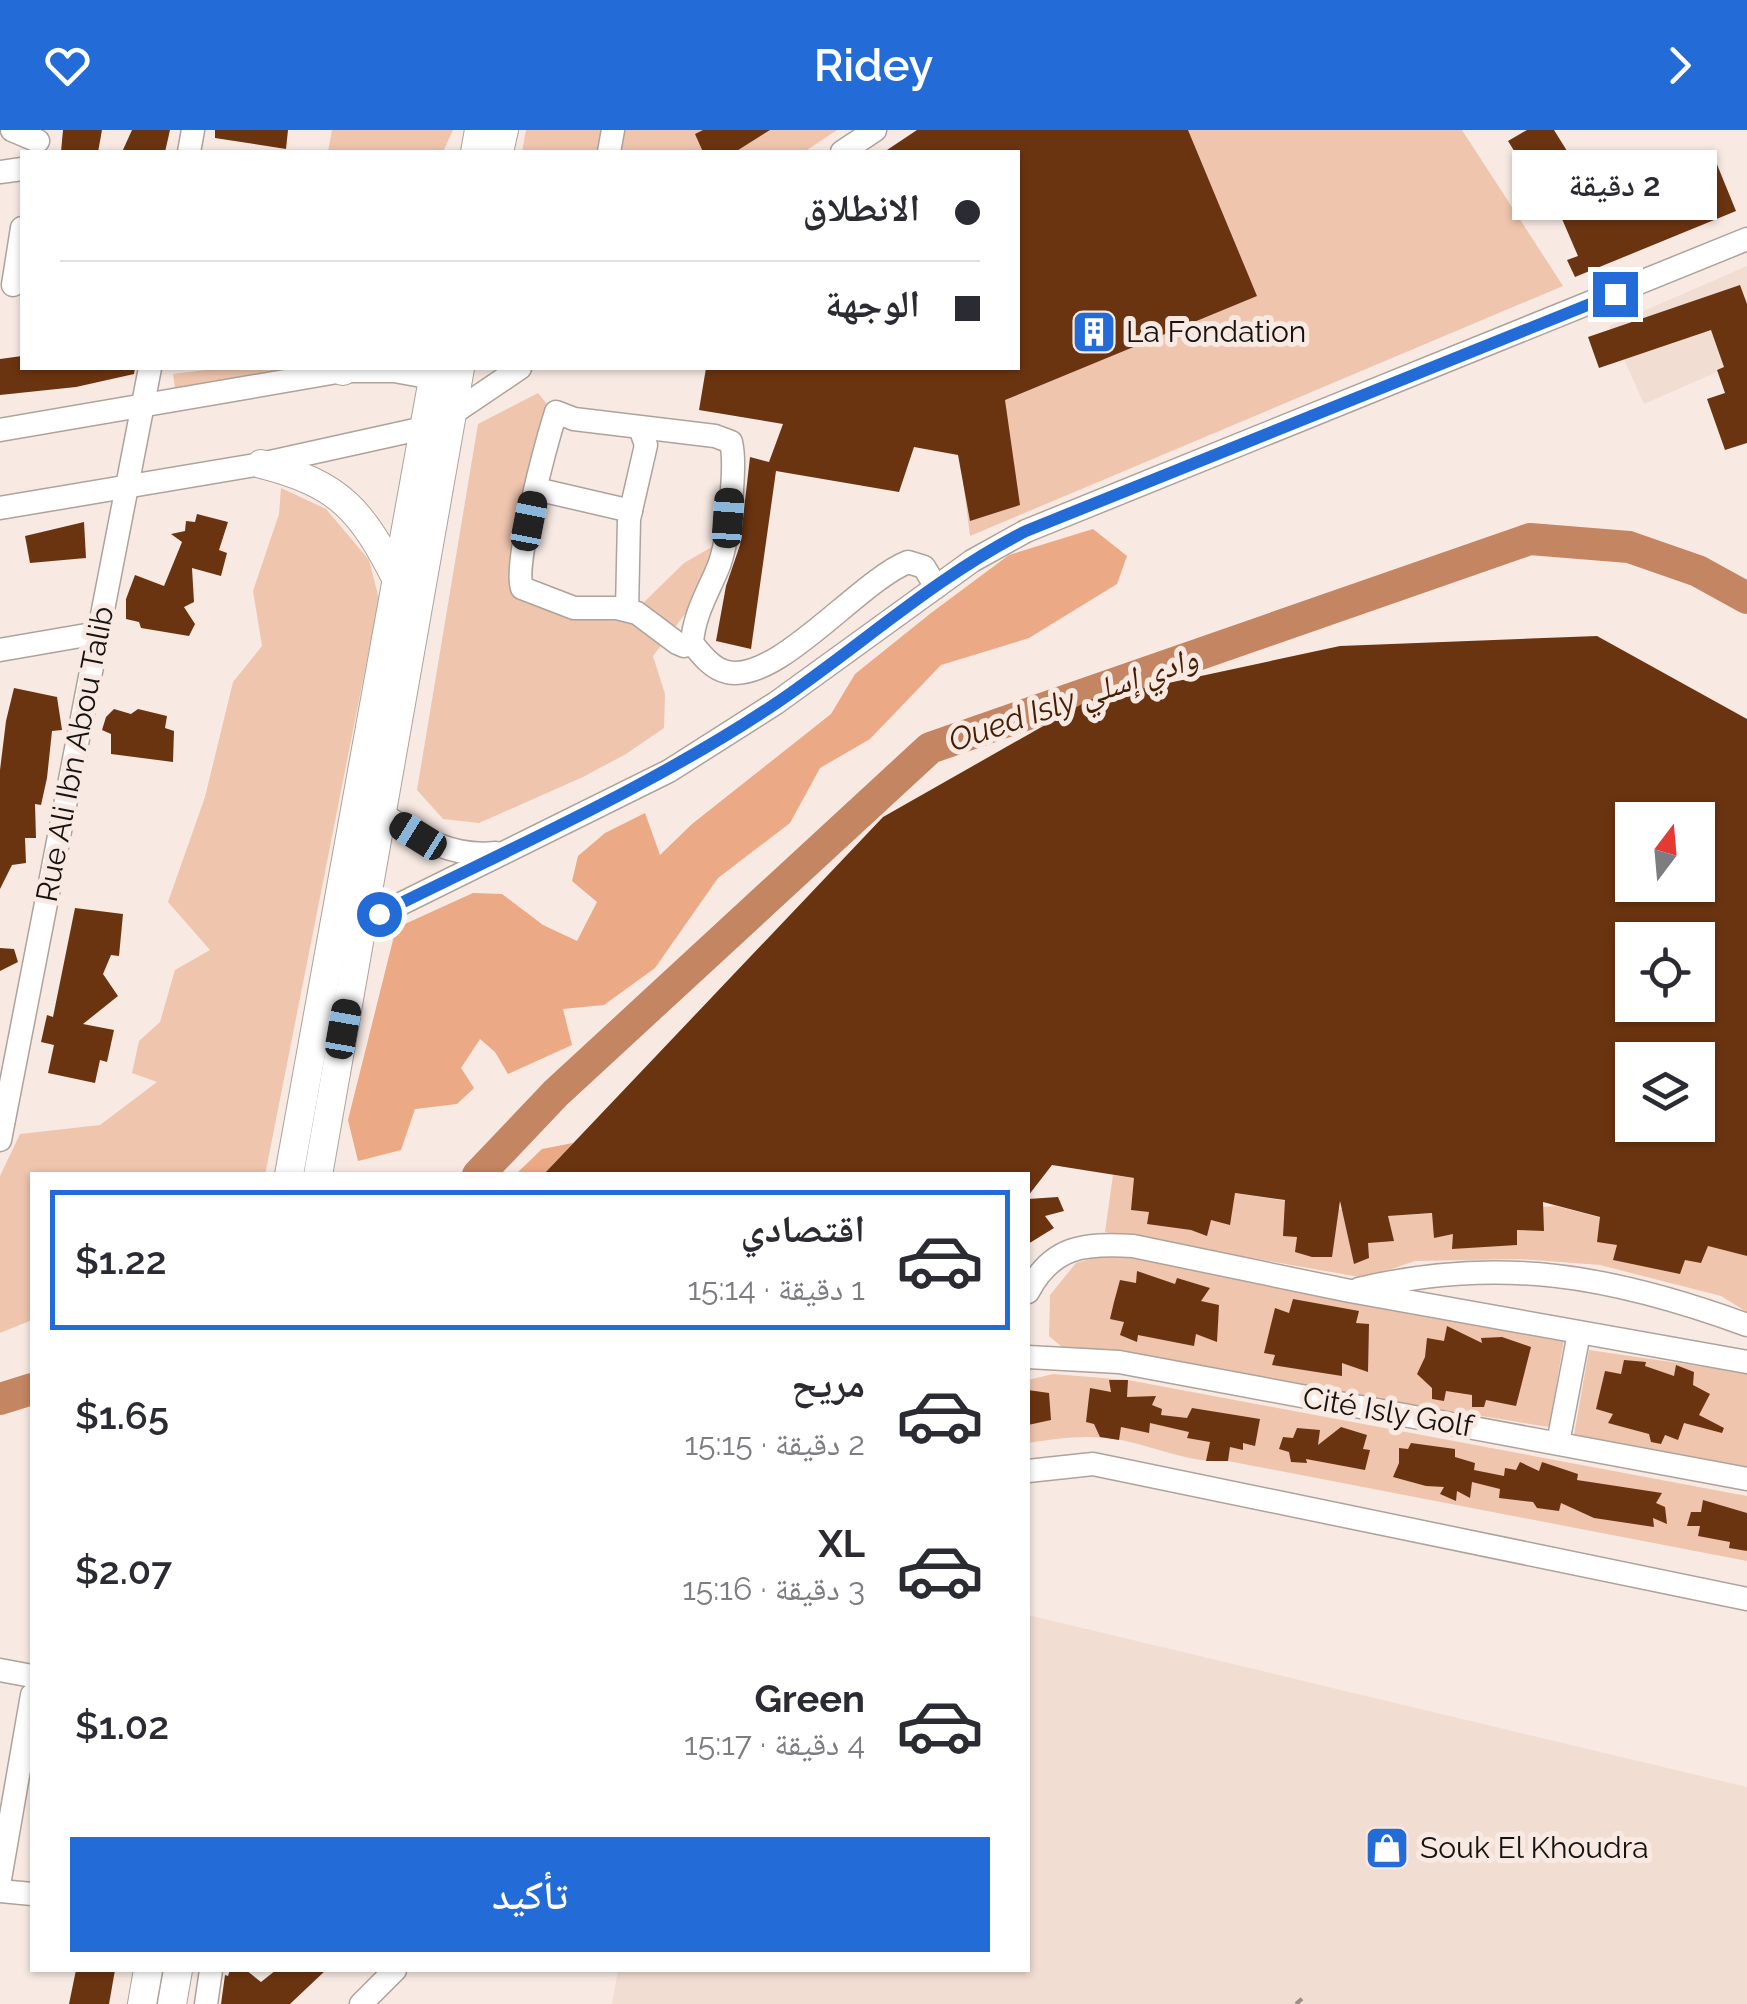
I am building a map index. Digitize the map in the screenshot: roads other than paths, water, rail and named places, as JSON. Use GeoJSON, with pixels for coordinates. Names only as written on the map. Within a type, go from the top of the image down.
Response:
{"type":"FeatureCollection","features":[{"type":"Feature","properties":{"kind":"main road"},"geometry":{"type":"LineString","coordinates":[[304,1172],[362,923],[382,814],[452,414],[447,374]]}},
{"type":"Feature","properties":{"kind":"main road"},"geometry":{"type":"LineString","coordinates":[[304,1172],[424,428],[447,374]]}},
{"type":"Feature","properties":{"kind":"main road"},"geometry":{"type":"LineString","coordinates":[[261,464],[316,482],[340,497],[377,542],[398,582]]}},
{"type":"Feature","properties":{"kind":"main road"},"geometry":{"type":"LineString","coordinates":[[142,2004],[148,1972]]}},
{"type":"Feature","properties":{"kind":"main road"},"geometry":{"type":"LineString","coordinates":[[172,2004],[178,1972]]}},
{"type":"Feature","properties":{"kind":"street"},"geometry":{"type":"LineString","coordinates":[[12,130],[38,141]]}},
{"type":"Feature","properties":{"kind":"street"},"geometry":{"type":"LineString","coordinates":[[845,150],[875,130]]}},
{"type":"Feature","properties":{"kind":"street"},"geometry":{"type":"LineString","coordinates":[[12,285],[20,239]]}},
{"type":"Feature","properties":{"kind":"street"},"geometry":{"type":"LineString","coordinates":[[362,923],[668,771],[776,703],[972,561],[1026,531],[1747,239]]}},
{"type":"Feature","properties":{"kind":"street","name":"Rue Ali Ibn Abou Talib"},"geometry":{"type":"LineString","coordinates":[[0,1140],[10,1037],[98,633],[150,370]]}},
{"type":"Feature","properties":{"kind":"street"},"geometry":{"type":"LineString","coordinates":[[0,430],[339,370]]}},
{"type":"Feature","properties":{"kind":"street"},"geometry":{"type":"LineString","coordinates":[[394,370],[447,374],[490,387]]}},
{"type":"Feature","properties":{"kind":"street"},"geometry":{"type":"LineString","coordinates":[[0,508],[261,464],[424,428],[517,370]]}},
{"type":"Feature","properties":{"kind":"street"},"geometry":{"type":"LineString","coordinates":[[692,643],[684,646],[628,610],[574,608],[522,588],[519,577],[536,489],[556,412],[640,428],[715,436],[731,442],[726,534],[718,566],[693,624],[692,643],[720,670],[746,674],[777,659],[898,566],[916,562],[924,567],[936,587]]}},
{"type":"Feature","properties":{"kind":"street"},"geometry":{"type":"LineString","coordinates":[[628,610],[631,511],[646,445],[640,428]]}},
{"type":"Feature","properties":{"kind":"street"},"geometry":{"type":"LineString","coordinates":[[536,489],[631,511]]}},
{"type":"Feature","properties":{"kind":"street"},"geometry":{"type":"LineString","coordinates":[[0,650],[98,633]]}},
{"type":"Feature","properties":{"kind":"street"},"geometry":{"type":"LineString","coordinates":[[382,814],[455,852],[504,852]]}},
{"type":"Feature","properties":{"kind":"street"},"geometry":{"type":"LineString","coordinates":[[1030,1289],[1054,1258],[1075,1249],[1100,1244],[1133,1246],[1350,1291],[1747,1362]]}},
{"type":"Feature","properties":{"kind":"street"},"geometry":{"type":"LineString","coordinates":[[1350,1291],[1416,1275],[1534,1272],[1596,1280],[1747,1325]]}},
{"type":"Feature","properties":{"kind":"street"},"geometry":{"type":"LineString","coordinates":[[1558,1443],[1579,1334]]}},
{"type":"Feature","properties":{"kind":"street","name":"Cité Isly Golf"},"geometry":{"type":"LineString","coordinates":[[1030,1357],[1119,1362],[1747,1479]]}},
{"type":"Feature","properties":{"kind":"street"},"geometry":{"type":"LineString","coordinates":[[1030,1471],[1093,1464],[1747,1598]]}},
{"type":"Feature","properties":{"kind":"street"},"geometry":{"type":"LineString","coordinates":[[0,1670],[30,1676]]}},
{"type":"Feature","properties":{"kind":"street"},"geometry":{"type":"LineString","coordinates":[[0,1875],[30,1706]]}},
{"type":"Feature","properties":{"kind":"street"},"geometry":{"type":"LineString","coordinates":[[0,1891],[30,1894]]}},
{"type":"Feature","properties":{"kind":"street"},"geometry":{"type":"LineString","coordinates":[[206,2004],[211,1972]]}},
{"type":"Feature","properties":{"kind":"street"},"geometry":{"type":"LineString","coordinates":[[361,2004],[393,1972]]}},
{"type":"Feature","properties":{"kind":"waterway","name":"Oued Isly وادي إسلي"},"geometry":{"type":"LineString","coordinates":[[481,1172],[556,1093],[930,748],[1530,539],[1629,547],[1698,571],[1747,598]]}},
{"type":"Feature","properties":{"kind":"waterway","name":"Oued Isly وادي إسلي"},"geometry":{"type":"LineString","coordinates":[[0,1399],[30,1390]]}},
{"type":"Feature","properties":{"kind":"place","name":"La Fondation"},"geometry":{"type":"Point","coordinates":[1094,332]}},
{"type":"Feature","properties":{"kind":"place","name":"Souk El Khoudra"},"geometry":{"type":"Point","coordinates":[1387,1848]}}]}
